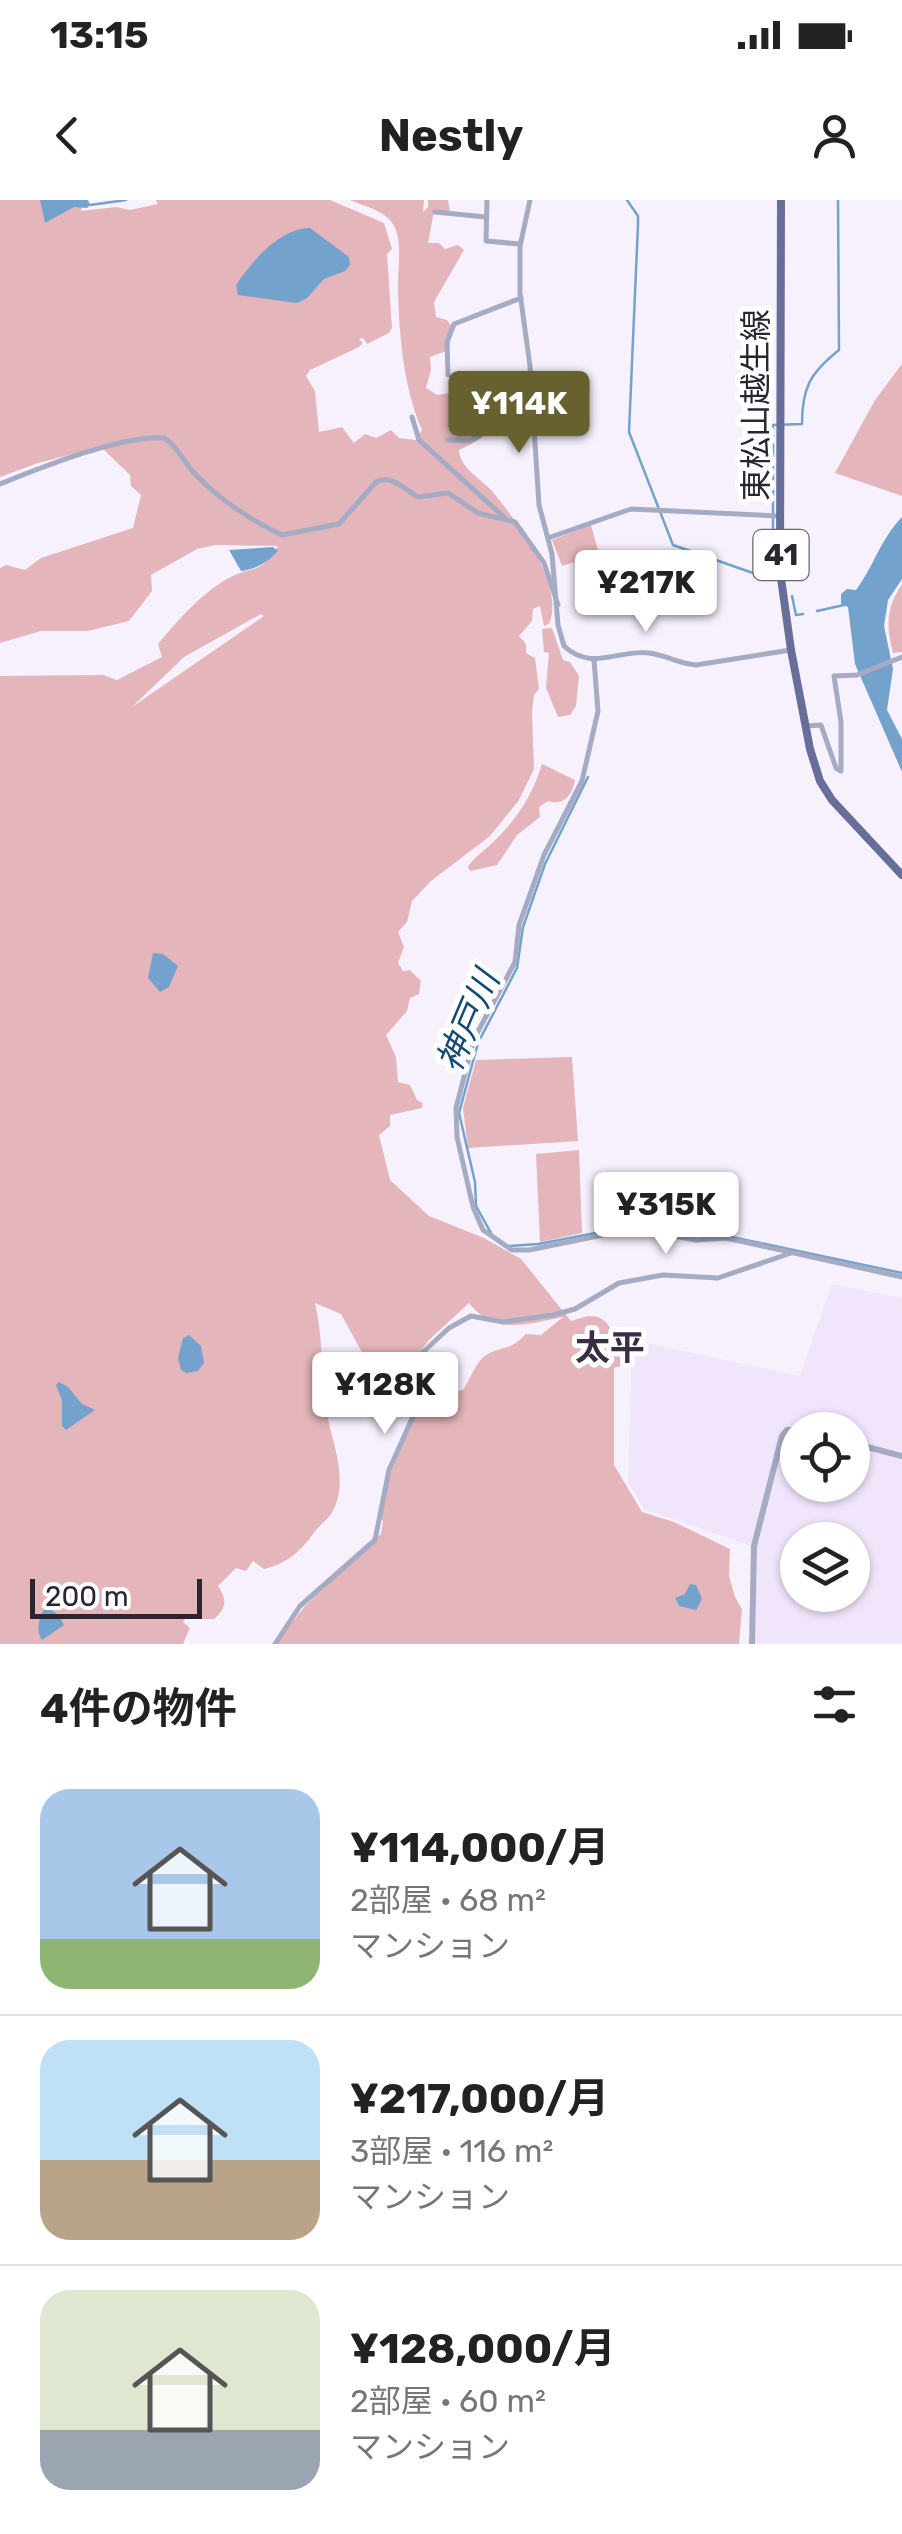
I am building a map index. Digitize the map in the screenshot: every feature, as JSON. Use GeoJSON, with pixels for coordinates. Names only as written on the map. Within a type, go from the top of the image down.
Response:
{"type":"FeatureCollection","features":[{"type":"Feature","properties":{"kind":"main road","name":"東松山越生線"},"geometry":{"type":"LineString","coordinates":[[782,200],[782,586],[790,650],[813,763],[827,794],[902,875]]}},
{"type":"Feature","properties":{"kind":"street"},"geometry":{"type":"LineString","coordinates":[[487,200],[486,241],[520,244]]}},
{"type":"Feature","properties":{"kind":"street"},"geometry":{"type":"LineString","coordinates":[[530,200],[520,244],[520,298],[534,422],[538,505],[548,538],[564,646],[580,658],[594,660],[649,652],[696,665],[790,650]]}},
{"type":"Feature","properties":{"kind":"street"},"geometry":{"type":"LineString","coordinates":[[435,212],[486,216]]}},
{"type":"Feature","properties":{"kind":"street"},"geometry":{"type":"LineString","coordinates":[[448,375],[447,342],[454,324],[520,298]]}},
{"type":"Feature","properties":{"kind":"street"},"geometry":{"type":"LineString","coordinates":[[412,417],[420,440],[507,520]]}},
{"type":"Feature","properties":{"kind":"street"},"geometry":{"type":"LineString","coordinates":[[448,440],[470,441],[498,426],[534,422]]}},
{"type":"Feature","properties":{"kind":"street"},"geometry":{"type":"LineString","coordinates":[[0,484],[40,468],[154,437],[170,441],[197,476],[282,534],[338,524],[384,478],[418,497],[448,493],[478,513],[519,526],[544,563],[558,605]]}},
{"type":"Feature","properties":{"kind":"street"},"geometry":{"type":"LineString","coordinates":[[548,538],[631,509],[781,516]]}},
{"type":"Feature","properties":{"kind":"street"},"geometry":{"type":"LineString","coordinates":[[805,726],[820,725],[836,768],[841,770],[841,722],[834,677],[857,674],[902,657]]}},
{"type":"Feature","properties":{"kind":"street"},"geometry":{"type":"LineString","coordinates":[[594,660],[598,711],[582,780],[544,855],[520,926],[515,962],[474,1039],[456,1108],[457,1137],[475,1214],[483,1230],[512,1250],[646,1231],[696,1240],[726,1238],[902,1277]]}},
{"type":"Feature","properties":{"kind":"street"},"geometry":{"type":"LineString","coordinates":[[276,1644],[300,1606],[375,1540],[389,1470],[415,1412],[399,1392],[404,1372],[449,1328],[465,1318],[478,1316],[503,1322],[553,1315],[576,1309],[620,1284],[663,1275],[718,1278],[794,1252]]}},
{"type":"Feature","properties":{"kind":"street"},"geometry":{"type":"LineString","coordinates":[[752,1644],[753,1562],[780,1444]]}},
{"type":"Feature","properties":{"kind":"street"},"geometry":{"type":"LineString","coordinates":[[870,1448],[902,1456]]}},
{"type":"Feature","properties":{"kind":"shaded area"},"geometry":{"type":"Polygon","coordinates":[[[0,200],[83,200],[81,211],[116,207],[130,210],[158,204],[156,200],[330,200],[384,223],[392,249],[387,254],[392,328],[367,344],[359,339],[363,343],[359,347],[310,370],[306,376],[315,391],[319,432],[342,427],[354,443],[365,434],[376,438],[391,430],[399,438],[416,440],[422,430],[401,344],[397,235],[387,217],[350,200],[424,200],[423,212],[428,200],[448,200],[450,212],[434,211],[428,243],[439,243],[445,249],[458,245],[464,250],[434,302],[436,317],[447,320],[452,327],[449,350],[430,357],[426,388],[437,395],[472,390],[486,393],[493,422],[485,435],[459,450],[460,456],[492,491],[536,554],[551,591],[552,609],[549,624],[544,626],[540,606],[533,609],[532,621],[519,636],[526,644],[526,653],[535,658],[539,689],[532,711],[534,769],[519,800],[490,836],[431,881],[412,901],[407,922],[398,932],[404,947],[398,963],[403,971],[410,970],[421,981],[419,994],[410,998],[407,1011],[386,1035],[396,1057],[398,1082],[410,1085],[417,1100],[423,1103],[422,1108],[390,1115],[390,1126],[379,1135],[390,1180],[429,1216],[484,1238],[521,1259],[571,1321],[598,1317],[614,1338],[629,1341],[627,1364],[614,1368],[614,1465],[642,1512],[674,1522],[730,1549],[729,1576],[742,1609],[739,1644],[275,1644],[305,1606],[381,1534],[380,1518],[391,1472],[416,1413],[463,1390],[488,1354],[511,1346],[526,1334],[541,1335],[563,1317],[501,1324],[479,1314],[469,1303],[429,1340],[393,1387],[370,1367],[341,1314],[315,1303],[325,1404],[340,1485],[333,1511],[303,1546],[272,1567],[264,1569],[253,1561],[246,1571],[236,1568],[218,1586],[224,1603],[214,1619],[185,1619],[183,1622],[190,1628],[183,1644],[0,1644],[0,676],[103,675],[117,680],[162,657],[158,644],[190,608],[227,579],[260,566],[278,546],[215,545],[197,549],[151,575],[152,591],[129,621],[88,631],[41,631],[0,643],[0,568],[6,565],[25,570],[41,558],[133,528],[141,495],[131,486],[130,475],[101,447],[0,477],[0,200]],[[261,614],[184,657],[132,707],[264,616],[261,614]]]}},
{"type":"Feature","properties":{"kind":"shaded area"},"geometry":{"type":"Polygon","coordinates":[[[902,364],[902,496],[835,473],[875,400],[902,364]]]}},
{"type":"Feature","properties":{"kind":"shaded area"},"geometry":{"type":"Polygon","coordinates":[[[591,525],[599,554],[562,566],[552,540],[591,525]]]}},
{"type":"Feature","properties":{"kind":"shaded area"},"geometry":{"type":"Polygon","coordinates":[[[902,584],[902,652],[893,653],[889,617],[902,584]]]}},
{"type":"Feature","properties":{"kind":"shaded area"},"geometry":{"type":"Polygon","coordinates":[[[552,628],[563,660],[570,662],[579,676],[576,706],[570,715],[558,717],[546,688],[549,653],[544,652],[542,629],[552,628]]]}},
{"type":"Feature","properties":{"kind":"shaded area"},"geometry":{"type":"Polygon","coordinates":[[[542,764],[575,780],[570,795],[563,801],[548,801],[539,807],[540,817],[517,835],[497,865],[470,871],[470,863],[500,836],[522,807],[542,764]]]}},
{"type":"Feature","properties":{"kind":"shaded area"},"geometry":{"type":"Polygon","coordinates":[[[572,1057],[578,1141],[468,1148],[463,1108],[476,1060],[572,1057]]]}},
{"type":"Feature","properties":{"kind":"shaded area"},"geometry":{"type":"Polygon","coordinates":[[[579,1150],[582,1233],[540,1242],[536,1154],[579,1150]]]}},
{"type":"Feature","properties":{"kind":"shaded area"},"geometry":{"type":"Polygon","coordinates":[[[832,1284],[902,1298],[902,1644],[755,1644],[757,1548],[644,1509],[628,1482],[632,1344],[636,1341],[800,1376],[832,1284]]]}},
{"type":"Feature","properties":{"kind":"water"},"geometry":{"type":"Polygon","coordinates":[[[40,200],[88,200],[90,205],[74,207],[45,223],[40,200]]]}},
{"type":"Feature","properties":{"kind":"water"},"geometry":{"type":"Polygon","coordinates":[[[310,228],[349,257],[350,265],[345,271],[324,279],[297,303],[238,295],[236,285],[268,247],[299,229],[310,228]]]}},
{"type":"Feature","properties":{"kind":"water"},"geometry":{"type":"Polygon","coordinates":[[[902,517],[902,579],[888,600],[884,626],[893,669],[887,710],[902,739],[902,772],[855,664],[848,607],[841,604],[841,594],[847,589],[856,590],[902,517]]]}},
{"type":"Feature","properties":{"kind":"water"},"geometry":{"type":"Polygon","coordinates":[[[273,547],[278,551],[270,558],[241,571],[229,550],[273,547]]]}},
{"type":"Feature","properties":{"kind":"water"},"geometry":{"type":"Polygon","coordinates":[[[153,953],[163,954],[178,966],[169,987],[160,992],[148,978],[153,953]]]}},
{"type":"Feature","properties":{"kind":"water"},"geometry":{"type":"Polygon","coordinates":[[[189,1335],[201,1346],[204,1363],[198,1371],[186,1373],[178,1358],[183,1338],[189,1335]]]}},
{"type":"Feature","properties":{"kind":"water"},"geometry":{"type":"Polygon","coordinates":[[[59,1382],[82,1404],[95,1410],[66,1430],[62,1426],[62,1400],[56,1385],[59,1382]]]}},
{"type":"Feature","properties":{"kind":"water"},"geometry":{"type":"Polygon","coordinates":[[[690,1584],[696,1585],[702,1599],[696,1610],[679,1606],[675,1598],[685,1594],[690,1584]]]}},
{"type":"Feature","properties":{"kind":"water"},"geometry":{"type":"Polygon","coordinates":[[[47,1606],[64,1625],[42,1640],[39,1623],[47,1606]]]}},
{"type":"Feature","properties":{"kind":"waterway"},"geometry":{"type":"LineString","coordinates":[[90,205],[126,200]]}},
{"type":"Feature","properties":{"kind":"waterway"},"geometry":{"type":"LineString","coordinates":[[627,200],[638,216],[629,432],[673,545],[773,580],[773,425],[802,424],[810,382],[839,350],[838,200]]}},
{"type":"Feature","properties":{"kind":"waterway"},"geometry":{"type":"LineString","coordinates":[[792,596],[796,615],[803,614]]}},
{"type":"Feature","properties":{"kind":"waterway"},"geometry":{"type":"LineString","coordinates":[[817,611],[844,605]]}},
{"type":"Feature","properties":{"kind":"waterway","name":"神戸川"},"geometry":{"type":"LineString","coordinates":[[491,1233],[476,1206],[475,1182],[459,1113],[478,1043],[517,968],[523,927],[545,864],[588,777]]}},
{"type":"Feature","properties":{"kind":"waterway","name":"神戸川"},"geometry":{"type":"LineString","coordinates":[[510,1246],[627,1227],[719,1236]]}},
{"type":"Feature","properties":{"kind":"waterway","name":"神戸川"},"geometry":{"type":"LineString","coordinates":[[727,1236],[902,1273]]}},
{"type":"Feature","properties":{"kind":"district","name":"太平"},"geometry":{"type":"Point","coordinates":[610,1348]}}]}
